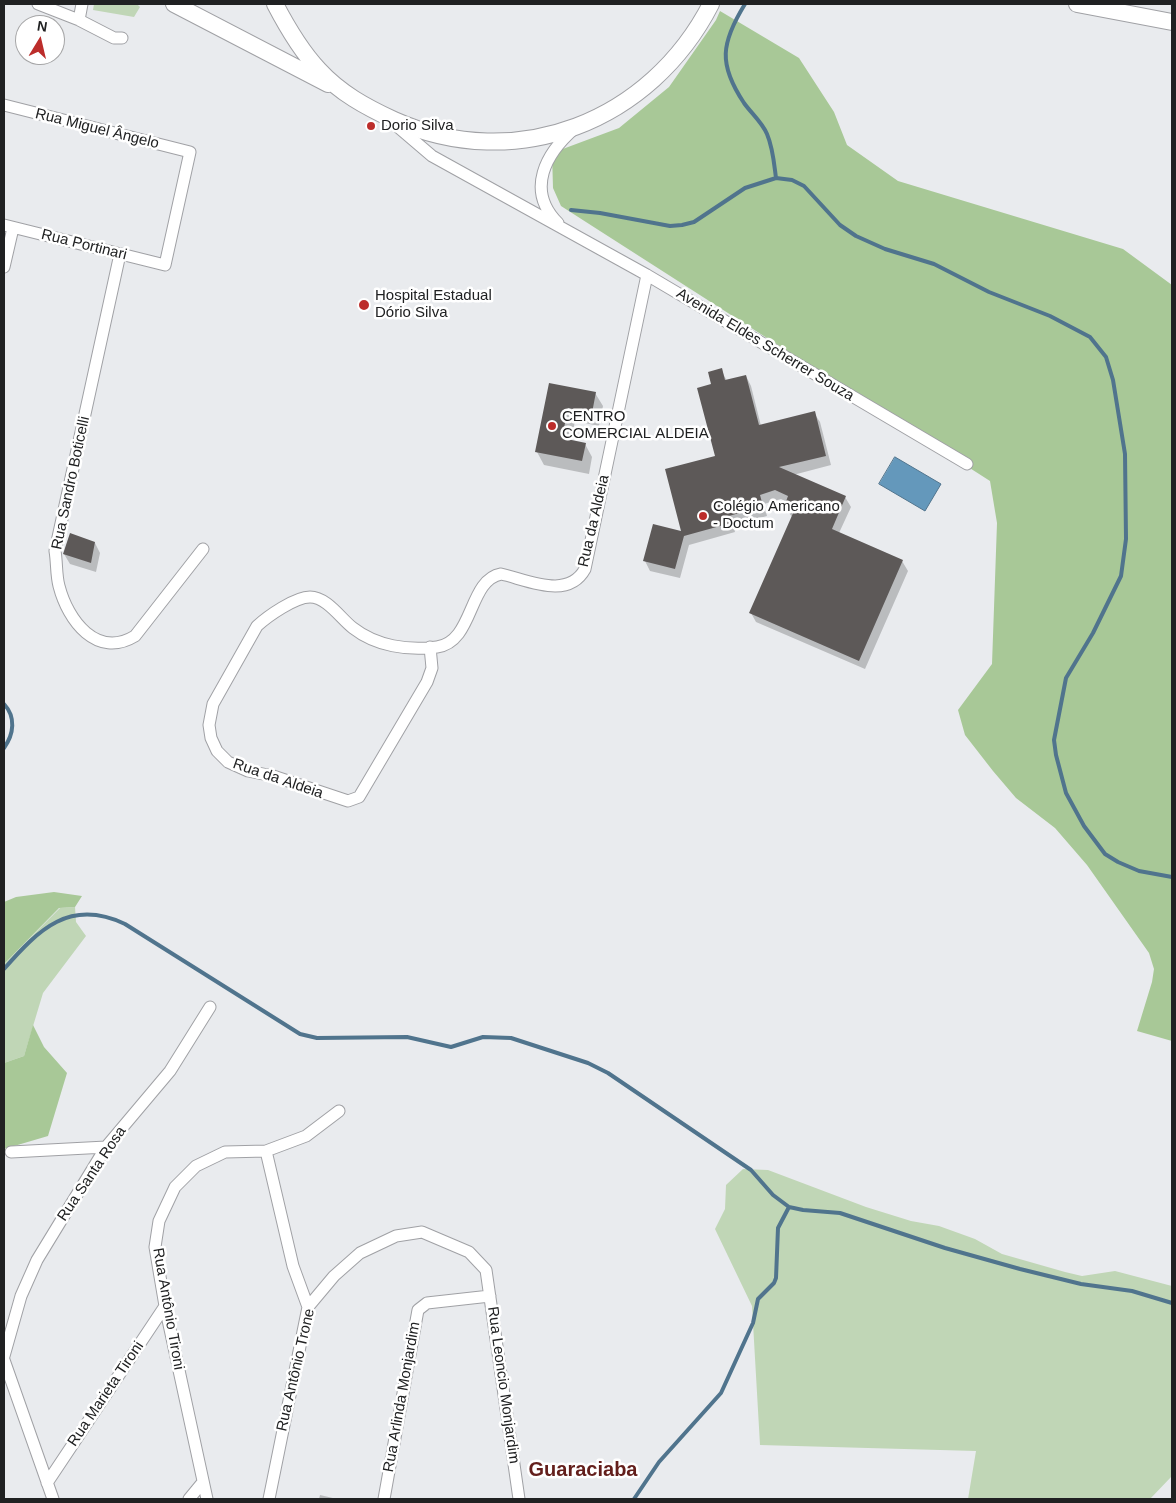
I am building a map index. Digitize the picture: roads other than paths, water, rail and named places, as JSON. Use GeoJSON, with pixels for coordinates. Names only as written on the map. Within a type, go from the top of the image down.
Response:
{"type":"FeatureCollection","features":[{"type":"Feature","properties":{"kind":"main road"},"geometry":{"type":"LineString","coordinates":[[174,4],[341,90],[359,103],[385,115],[431,133],[479,141],[538,137],[576,127],[615,109],[649,85],[679,55],[711,4]]}},
{"type":"Feature","properties":{"kind":"main road"},"geometry":{"type":"LineString","coordinates":[[275,4],[308,57],[341,90]]}},
{"type":"Feature","properties":{"kind":"main road"},"geometry":{"type":"LineString","coordinates":[[1077,4],[1166,20]]}},
{"type":"Feature","properties":{"kind":"main road"},"geometry":{"type":"LineString","coordinates":[[1110,4],[1166,20]]}},
{"type":"Feature","properties":{"kind":"street"},"geometry":{"type":"LineString","coordinates":[[38,4],[79,20],[114,38],[122,38]]}},
{"type":"Feature","properties":{"kind":"street"},"geometry":{"type":"LineString","coordinates":[[79,20],[82,4]]}},
{"type":"Feature","properties":{"kind":"street","name":"Rua Miguel Ângelo"},"geometry":{"type":"LineString","coordinates":[[4,105],[190,152],[165,265]]}},
{"type":"Feature","properties":{"kind":"street","name":"Avenida Eldes Scherrer Souza"},"geometry":{"type":"LineString","coordinates":[[385,115],[432,156],[647,275],[967,464]]}},
{"type":"Feature","properties":{"kind":"street","name":"Avenida Eldes Scherrer Souza"},"geometry":{"type":"LineString","coordinates":[[563,228],[546,206],[541,180],[544,168],[552,152],[576,127]]}},
{"type":"Feature","properties":{"kind":"street"},"geometry":{"type":"LineString","coordinates":[[4,267],[8,226]]}},
{"type":"Feature","properties":{"kind":"street","name":"Rua Portinari"},"geometry":{"type":"LineString","coordinates":[[8,226],[165,265]]}},
{"type":"Feature","properties":{"kind":"street","name":"Rua Sandro Boticelli"},"geometry":{"type":"LineString","coordinates":[[120,254],[56,551],[59,586],[70,615],[93,639],[110,644],[124,643],[135,636],[203,549]]}},
{"type":"Feature","properties":{"kind":"street","name":"Rua da Aldeia"},"geometry":{"type":"LineString","coordinates":[[430,647],[432,668],[427,682],[359,797],[348,801],[273,776],[248,771],[228,762],[217,752],[211,738],[209,725],[213,704],[257,626],[267,617],[294,602],[311,597],[322,600],[353,629],[372,640],[389,646],[430,647],[451,643],[458,636],[486,583],[493,575],[501,574],[556,587],[573,583],[580,578],[585,569],[647,275]]}},
{"type":"Feature","properties":{"kind":"street","name":"Rua Santa Rosa"},"geometry":{"type":"LineString","coordinates":[[4,1356],[21,1296],[37,1260],[106,1147],[170,1071],[210,1007]]}},
{"type":"Feature","properties":{"kind":"street","name":"Rua Antônio Tironi"},"geometry":{"type":"LineString","coordinates":[[207,1499],[165,1306],[155,1247],[159,1221],[175,1187],[196,1166],[225,1152],[266,1152],[306,1136],[339,1111]]}},
{"type":"Feature","properties":{"kind":"street"},"geometry":{"type":"LineString","coordinates":[[11,1152],[106,1147]]}},
{"type":"Feature","properties":{"kind":"street"},"geometry":{"type":"LineString","coordinates":[[266,1152],[292,1266],[308,1306]]}},
{"type":"Feature","properties":{"kind":"street","name":"Rua Antônio Trone"},"geometry":{"type":"LineString","coordinates":[[269,1499],[308,1306],[334,1276],[360,1253],[396,1236],[422,1232],[469,1252],[486,1270]]}},
{"type":"Feature","properties":{"kind":"street","name":"Rua Leoncio Monjardim"},"geometry":{"type":"LineString","coordinates":[[486,1270],[519,1499]]}},
{"type":"Feature","properties":{"kind":"street","name":"Rua Arlinda Monjardim"},"geometry":{"type":"LineString","coordinates":[[384,1499],[418,1310],[427,1303],[490,1296]]}},
{"type":"Feature","properties":{"kind":"street","name":"Rua Marieta Tironi"},"geometry":{"type":"LineString","coordinates":[[47,1483],[165,1306]]}},
{"type":"Feature","properties":{"kind":"street"},"geometry":{"type":"LineString","coordinates":[[4,1360],[53,1499]]}},
{"type":"Feature","properties":{"kind":"street"},"geometry":{"type":"LineString","coordinates":[[189,1499],[202,1482]]}},
{"type":"Feature","properties":{"kind":"water"},"geometry":{"type":"Polygon","coordinates":[[[895,457],[941,484],[925,511],[879,484],[895,457]]]}},
{"type":"Feature","properties":{"kind":"waterway"},"geometry":{"type":"LineString","coordinates":[[745,4],[731,30],[727,42],[727,65],[730,77],[744,103],[767,134],[772,150],[776,178]]}},
{"type":"Feature","properties":{"kind":"waterway"},"geometry":{"type":"LineString","coordinates":[[571,210],[600,213],[670,226],[682,225],[694,222],[745,188],[776,178],[792,180],[804,186],[840,225],[856,236],[885,249],[934,264],[989,292],[1050,316],[1090,337],[1106,357],[1113,380],[1125,454],[1126,539],[1121,576],[1093,633],[1066,678],[1054,740],[1056,755],[1066,793],[1084,826],[1105,854],[1139,871],[1172,877]]}},
{"type":"Feature","properties":{"kind":"waterway"},"geometry":{"type":"LineString","coordinates":[[4,704],[12,720],[12,731],[4,748]]}},
{"type":"Feature","properties":{"kind":"waterway"},"geometry":{"type":"LineString","coordinates":[[4,969],[30,941],[43,930],[57,922],[72,916],[88,914],[105,917],[125,924],[300,1034],[317,1038],[407,1037],[451,1047],[483,1037],[511,1038],[588,1063],[608,1073],[751,1170],[773,1195],[789,1207],[840,1213],[945,1248],[1020,1269],[1081,1284],[1132,1291],[1172,1303]]}},
{"type":"Feature","properties":{"kind":"waterway"},"geometry":{"type":"LineString","coordinates":[[634,1499],[659,1462],[721,1393],[753,1323],[758,1299],[774,1283],[776,1278],[778,1228],[789,1207]]}},
{"type":"Feature","properties":{"kind":"place","name":"Dorio Silva"},"geometry":{"type":"Point","coordinates":[371,126]}},
{"type":"Feature","properties":{"kind":"place","name":"Hospital Estadual Dório Silva"},"geometry":{"type":"Point","coordinates":[364,305]}},
{"type":"Feature","properties":{"kind":"place","name":"CENTRO COMERCIAL ALDEIA"},"geometry":{"type":"Point","coordinates":[552,426]}},
{"type":"Feature","properties":{"kind":"place","name":"Colégio Americano - Doctum"},"geometry":{"type":"Point","coordinates":[703,516]}},
{"type":"Feature","properties":{"kind":"district","name":"Guaraciaba"},"geometry":{"type":"Point","coordinates":[583,1470]}}]}
